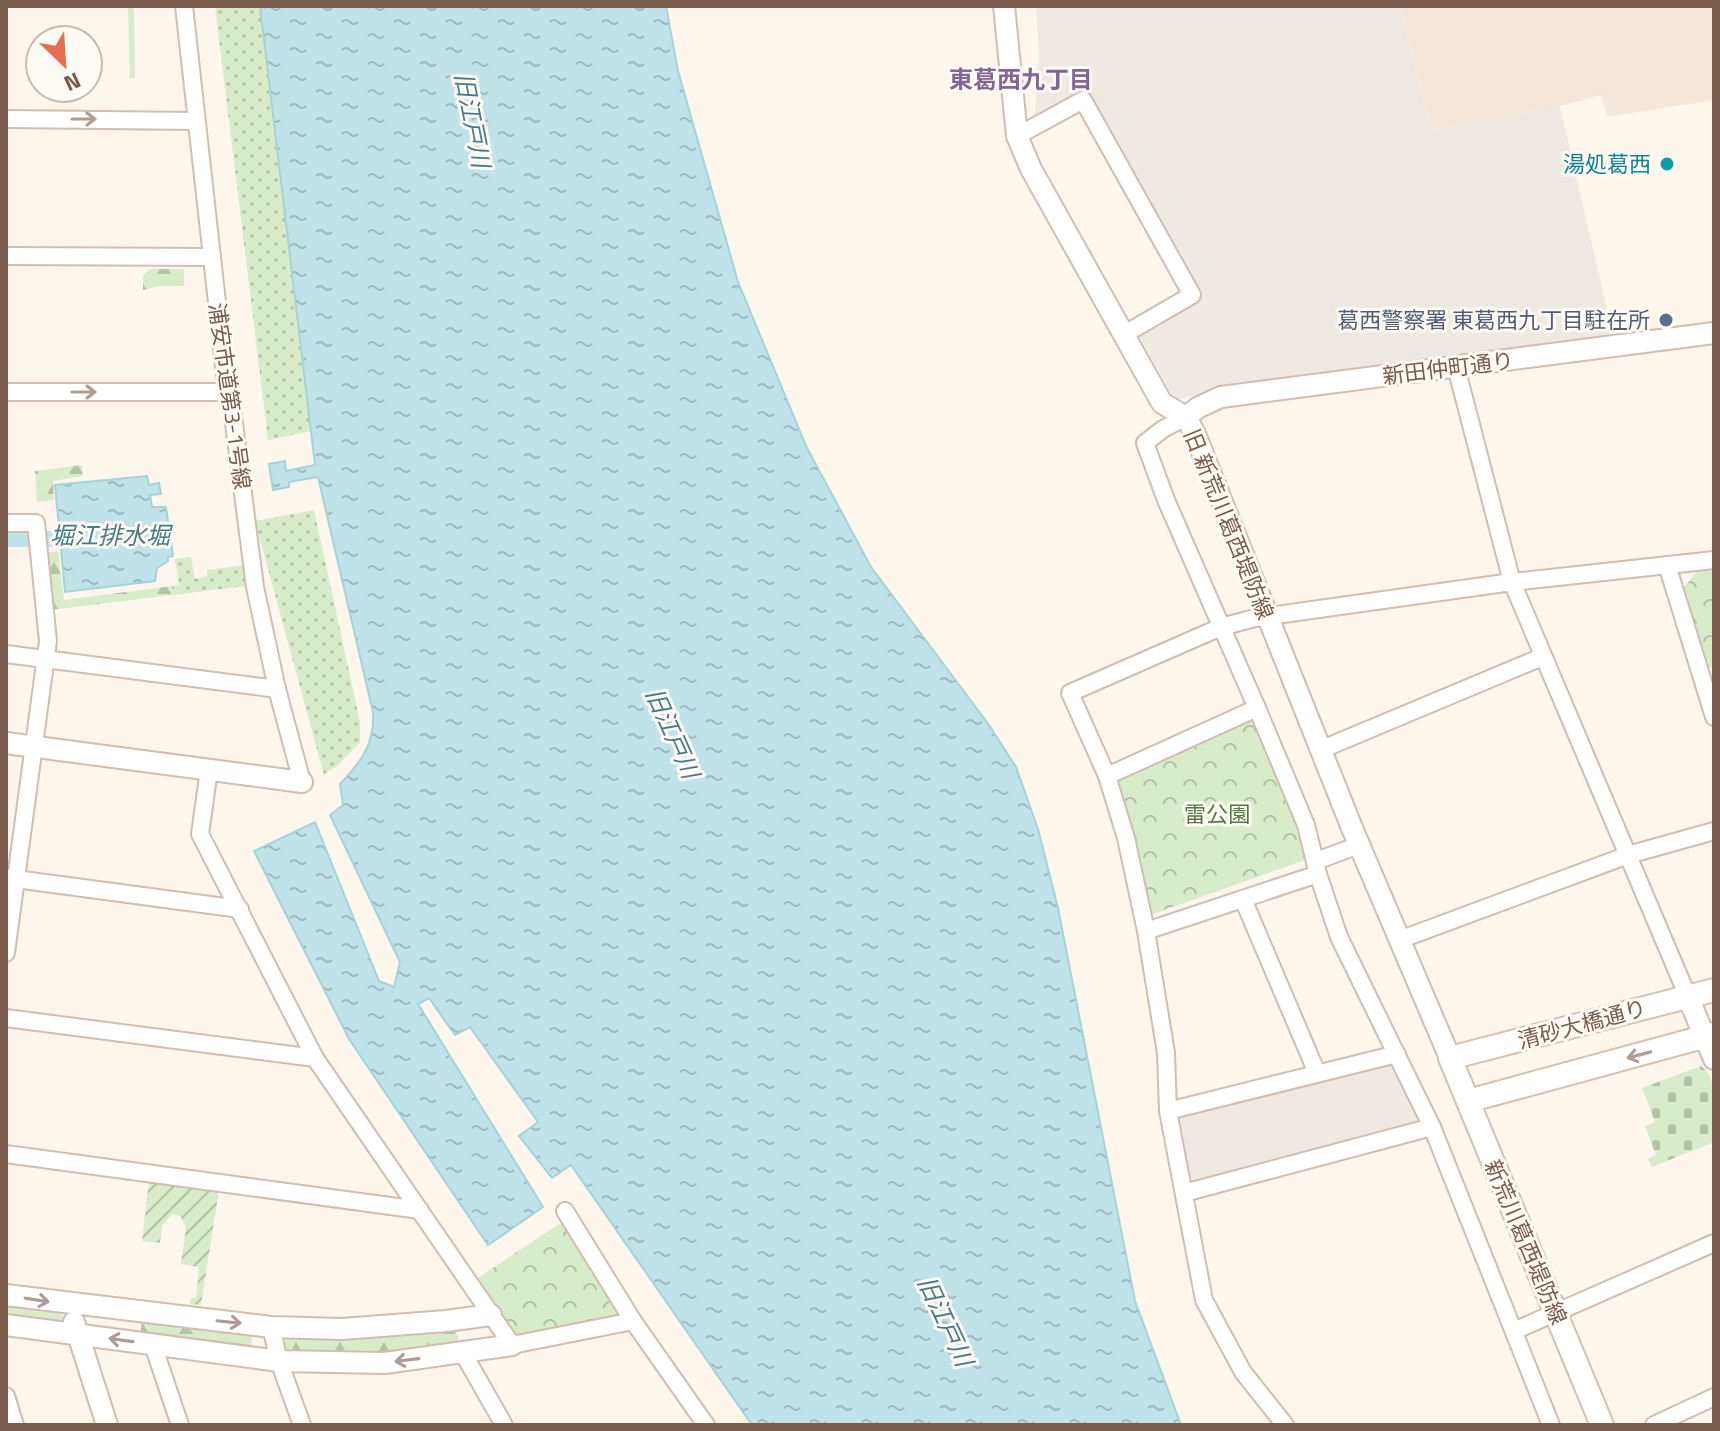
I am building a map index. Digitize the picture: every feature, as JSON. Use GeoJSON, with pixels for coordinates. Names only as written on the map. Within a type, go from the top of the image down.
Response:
{"type":"FeatureCollection","features":[{"type":"Feature","properties":{"kind":"main road","name":"清砂大橋通り"},"geometry":{"type":"LineString","coordinates":[[1450,1058],[1714,990]]}},
{"type":"Feature","properties":{"kind":"main road","name":"清砂大橋通り"},"geometry":{"type":"LineString","coordinates":[[1468,1101],[1709,1035]]}},
{"type":"Feature","properties":{"kind":"main road","name":"新荒川葛西堤防線"},"geometry":{"type":"LineString","coordinates":[[1450,1058],[1602,1425]]}},
{"type":"Feature","properties":{"kind":"street","name":"浦安市道第3-1号線"},"geometry":{"type":"LineString","coordinates":[[184,6],[227,392],[232,408],[255,587],[277,689],[302,782]]}},
{"type":"Feature","properties":{"kind":"street","name":"旧 新荒川葛西堤防線"},"geometry":{"type":"LineString","coordinates":[[1004,6],[1017,136],[1031,169],[1162,403],[1186,417],[1202,449],[1320,750],[1450,1058]]}},
{"type":"Feature","properties":{"kind":"street"},"geometry":{"type":"LineString","coordinates":[[1017,136],[1083,100],[1192,295],[1123,335]]}},
{"type":"Feature","properties":{"kind":"street"},"geometry":{"type":"LineString","coordinates":[[6,119],[196,121]]}},
{"type":"Feature","properties":{"kind":"street"},"geometry":{"type":"LineString","coordinates":[[6,256],[212,257]]}},
{"type":"Feature","properties":{"kind":"street","name":"新田仲町通り"},"geometry":{"type":"LineString","coordinates":[[1186,417],[1221,397],[1714,333]]}},
{"type":"Feature","properties":{"kind":"street"},"geometry":{"type":"LineString","coordinates":[[1456,367],[1512,582],[1688,997],[1709,1035],[1714,1059]]}},
{"type":"Feature","properties":{"kind":"street"},"geometry":{"type":"LineString","coordinates":[[6,392],[227,392]]}},
{"type":"Feature","properties":{"kind":"street"},"geometry":{"type":"LineString","coordinates":[[1186,417],[1145,443],[1166,500],[1306,825],[1339,937],[1432,1127],[1551,1425]]}},
{"type":"Feature","properties":{"kind":"street"},"geometry":{"type":"LineString","coordinates":[[6,523],[36,523],[48,641],[11,878],[6,953]]}},
{"type":"Feature","properties":{"kind":"street"},"geometry":{"type":"LineString","coordinates":[[1285,1425],[1243,1372],[1204,1300],[1168,1111],[1166,1053],[1146,931],[1126,838],[1107,776],[1070,693],[1221,627],[1266,616],[1512,582],[1714,560]]}},
{"type":"Feature","properties":{"kind":"street"},"geometry":{"type":"LineString","coordinates":[[1667,565],[1709,684],[1714,717]]}},
{"type":"Feature","properties":{"kind":"street"},"geometry":{"type":"LineString","coordinates":[[6,654],[277,689]]}},
{"type":"Feature","properties":{"kind":"street"},"geometry":{"type":"LineString","coordinates":[[1320,750],[1542,657]]}},
{"type":"Feature","properties":{"kind":"street"},"geometry":{"type":"LineString","coordinates":[[1107,776],[1257,708]]}},
{"type":"Feature","properties":{"kind":"street"},"geometry":{"type":"LineString","coordinates":[[6,743],[302,782]]}},
{"type":"Feature","properties":{"kind":"street"},"geometry":{"type":"LineString","coordinates":[[209,770],[200,834],[315,1058],[512,1345]]}},
{"type":"Feature","properties":{"kind":"street"},"geometry":{"type":"LineString","coordinates":[[1399,940],[1628,855],[1714,831]]}},
{"type":"Feature","properties":{"kind":"street"},"geometry":{"type":"LineString","coordinates":[[1146,931],[1243,899],[1317,868],[1359,845]]}},
{"type":"Feature","properties":{"kind":"street"},"geometry":{"type":"LineString","coordinates":[[11,878],[240,909]]}},
{"type":"Feature","properties":{"kind":"street"},"geometry":{"type":"LineString","coordinates":[[1243,899],[1317,1073]]}},
{"type":"Feature","properties":{"kind":"street"},"geometry":{"type":"LineString","coordinates":[[6,1018],[315,1058]]}},
{"type":"Feature","properties":{"kind":"street"},"geometry":{"type":"LineString","coordinates":[[1168,1111],[1397,1054]]}},
{"type":"Feature","properties":{"kind":"street"},"geometry":{"type":"LineString","coordinates":[[1184,1193],[1432,1127]]}},
{"type":"Feature","properties":{"kind":"street"},"geometry":{"type":"LineString","coordinates":[[6,1154],[420,1210]]}},
{"type":"Feature","properties":{"kind":"street"},"geometry":{"type":"LineString","coordinates":[[565,1211],[633,1321],[706,1425]]}},
{"type":"Feature","properties":{"kind":"street"},"geometry":{"type":"LineString","coordinates":[[1514,1331],[1714,1243]]}},
{"type":"Feature","properties":{"kind":"street"},"geometry":{"type":"LineString","coordinates":[[6,1295],[68,1305],[271,1327],[342,1329],[491,1315]]}},
{"type":"Feature","properties":{"kind":"street"},"geometry":{"type":"LineString","coordinates":[[68,1305],[107,1425]]}},
{"type":"Feature","properties":{"kind":"street"},"geometry":{"type":"LineString","coordinates":[[6,1325],[279,1361],[385,1363],[512,1345],[633,1321]]}},
{"type":"Feature","properties":{"kind":"street"},"geometry":{"type":"LineString","coordinates":[[271,1327],[279,1361],[302,1425]]}},
{"type":"Feature","properties":{"kind":"street"},"geometry":{"type":"LineString","coordinates":[[153,1345],[180,1425]]}},
{"type":"Feature","properties":{"kind":"street"},"geometry":{"type":"LineString","coordinates":[[463,1353],[504,1425]]}},
{"type":"Feature","properties":{"kind":"street"},"geometry":{"type":"LineString","coordinates":[[6,1396],[15,1425]]}},
{"type":"Feature","properties":{"kind":"street"},"geometry":{"type":"LineString","coordinates":[[1654,1425],[1714,1397]]}},
{"type":"Feature","properties":{"kind":"shaded area"},"geometry":{"type":"Polygon","coordinates":[[[1036,6],[1400,6],[1431,130],[1560,106],[1613,336],[1222,388],[1175,400],[1137,333],[1201,295],[1086,88],[1035,117],[1039,55],[1036,6]]]}},
{"type":"Feature","properties":{"kind":"shaded area"},"geometry":{"type":"Polygon","coordinates":[[[1400,6],[1714,6],[1714,100],[1607,117],[1601,95],[1560,106],[1431,130],[1400,6]]]}},
{"type":"Feature","properties":{"kind":"shaded area"},"geometry":{"type":"Polygon","coordinates":[[[1388,1063],[1398,1069],[1422,1117],[1417,1125],[1192,1182],[1185,1179],[1176,1125],[1179,1118],[1388,1063]]]}},
{"type":"Feature","properties":{"kind":"green space"},"geometry":{"type":"Polygon","coordinates":[[[128,6],[134,6],[135,78],[130,78],[128,6]]]}},
{"type":"Feature","properties":{"kind":"green space"},"geometry":{"type":"Polygon","coordinates":[[[215,6],[265,6],[311,431],[268,440],[215,6]]]}},
{"type":"Feature","properties":{"kind":"green space"},"geometry":{"type":"Polygon","coordinates":[[[150,269],[184,269],[184,286],[143,290],[143,275],[150,269]]]}},
{"type":"Feature","properties":{"kind":"green space"},"geometry":{"type":"Polygon","coordinates":[[[82,465],[83,476],[53,481],[54,500],[37,502],[35,471],[82,465]]]}},
{"type":"Feature","properties":{"kind":"green space"},"geometry":{"type":"Polygon","coordinates":[[[314,510],[360,722],[360,742],[324,775],[255,521],[314,510]]]}},
{"type":"Feature","properties":{"kind":"green space"},"geometry":{"type":"Polygon","coordinates":[[[58,551],[64,600],[172,586],[173,595],[50,610],[44,553],[58,551]]]}},
{"type":"Feature","properties":{"kind":"green space"},"geometry":{"type":"Polygon","coordinates":[[[191,557],[195,579],[207,576],[207,570],[245,565],[246,586],[173,595],[172,586],[179,585],[175,559],[191,557]]]}},
{"type":"Feature","properties":{"kind":"green space"},"geometry":{"type":"Polygon","coordinates":[[[1714,570],[1714,670],[1709,666],[1683,589],[1697,571],[1714,570]]]}},
{"type":"Feature","properties":{"kind":"green space","name":"雷公園"},"geometry":{"type":"Polygon","coordinates":[[[1252,720],[1258,722],[1311,858],[1153,914],[1147,908],[1117,786],[1121,779],[1252,720]]]}},
{"type":"Feature","properties":{"kind":"green space"},"geometry":{"type":"Polygon","coordinates":[[[1701,1066],[1711,1080],[1713,1090],[1714,1142],[1652,1167],[1648,1159],[1656,1155],[1645,1126],[1655,1122],[1642,1088],[1701,1066]]]}},
{"type":"Feature","properties":{"kind":"green space"},"geometry":{"type":"Polygon","coordinates":[[[149,1181],[219,1190],[201,1305],[190,1304],[190,1299],[196,1298],[199,1267],[181,1264],[186,1227],[180,1216],[172,1214],[162,1226],[160,1243],[142,1241],[149,1181]]]}},
{"type":"Feature","properties":{"kind":"green space"},"geometry":{"type":"Polygon","coordinates":[[[562,1222],[566,1223],[621,1313],[619,1317],[521,1337],[514,1334],[476,1279],[562,1222]]]}},
{"type":"Feature","properties":{"kind":"green space"},"geometry":{"type":"Polygon","coordinates":[[[6,1305],[60,1313],[64,1317],[59,1322],[6,1315],[6,1305]]]}},
{"type":"Feature","properties":{"kind":"green space"},"geometry":{"type":"Polygon","coordinates":[[[142,1321],[253,1332],[250,1350],[140,1336],[142,1321]]]}},
{"type":"Feature","properties":{"kind":"green space"},"geometry":{"type":"Polygon","coordinates":[[[450,1329],[458,1335],[458,1342],[449,1347],[349,1355],[289,1354],[283,1349],[285,1335],[450,1329]]]}},
{"type":"Feature","properties":{"kind":"water","name":"旧江戸川"},"geometry":{"type":"Polygon","coordinates":[[[260,6],[666,6],[678,71],[738,282],[806,446],[871,567],[989,725],[1016,767],[1038,829],[1058,908],[1135,1301],[1181,1425],[752,1425],[571,1165],[552,1178],[519,1136],[538,1122],[470,1027],[455,1035],[429,998],[418,1004],[543,1207],[488,1245],[349,1039],[254,851],[315,822],[379,981],[394,987],[400,962],[330,815],[343,805],[340,784],[360,760],[369,743],[373,712],[318,477],[289,482],[289,487],[273,490],[269,464],[285,461],[286,471],[315,465],[260,6]]]}},
{"type":"Feature","properties":{"kind":"water","name":"堀江排水堀"},"geometry":{"type":"Polygon","coordinates":[[[147,476],[149,485],[159,483],[161,494],[150,495],[152,507],[166,507],[173,556],[157,568],[155,581],[65,592],[55,485],[147,476]]]}},
{"type":"Feature","properties":{"kind":"waterway"},"geometry":{"type":"LineString","coordinates":[[6,539],[60,539]]}},
{"type":"Feature","properties":{"kind":"place","name":"湯処葛西"},"geometry":{"type":"Point","coordinates":[1667,164]}},
{"type":"Feature","properties":{"kind":"place","name":"葛西警察署 東葛西九丁目駐在所"},"geometry":{"type":"Point","coordinates":[1666,320]}},
{"type":"Feature","properties":{"kind":"district","name":"東葛西九丁目"},"geometry":{"type":"Point","coordinates":[1021,79]}}]}
